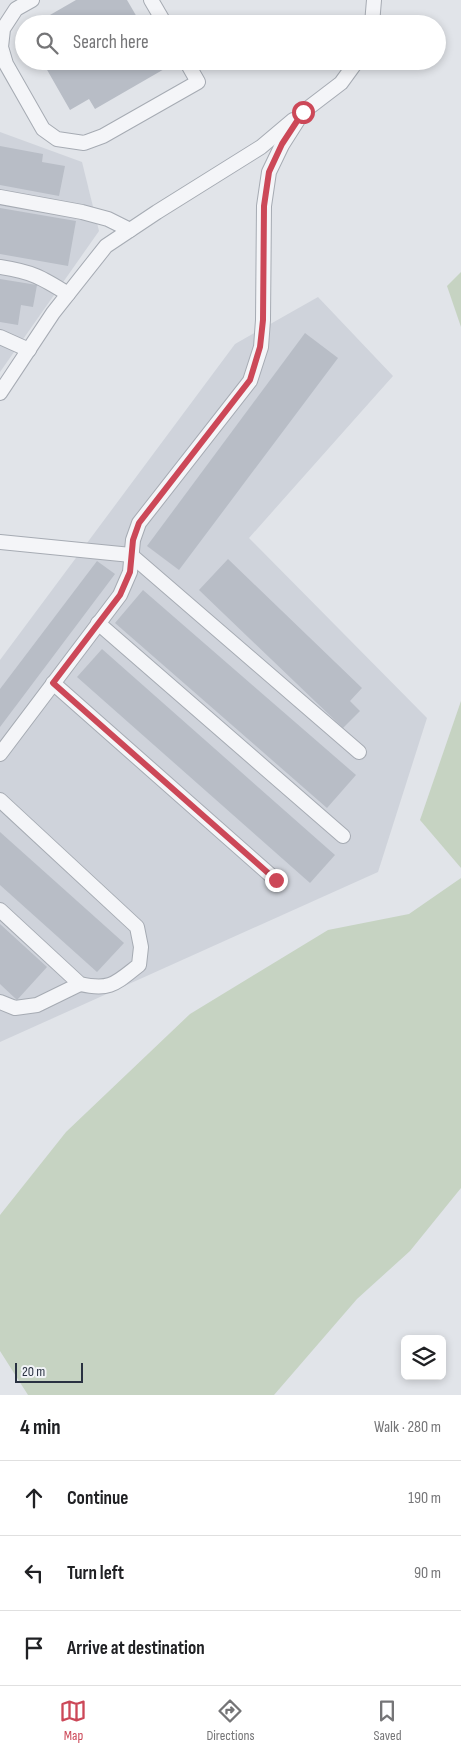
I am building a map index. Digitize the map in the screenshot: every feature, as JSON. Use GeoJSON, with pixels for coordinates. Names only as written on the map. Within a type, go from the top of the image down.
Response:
{"type":"FeatureCollection","features":[{"type":"Feature","properties":{"kind":"lane"},"geometry":{"type":"LineString","coordinates":[[32,0],[16,9],[4,29],[1,47],[6,64],[43,129],[57,139],[84,143],[103,136],[198,82],[191,70]]}},
{"type":"Feature","properties":{"kind":"lane"},"geometry":{"type":"LineString","coordinates":[[151,0],[160,15]]}},
{"type":"Feature","properties":{"kind":"lane"},"geometry":{"type":"LineString","coordinates":[[373,15],[374,0]]}},
{"type":"Feature","properties":{"kind":"lane"},"geometry":{"type":"LineString","coordinates":[[0,394],[54,312],[106,246],[261,147],[303,112],[341,84],[351,70]]}},
{"type":"Feature","properties":{"kind":"lane"},"geometry":{"type":"LineString","coordinates":[[0,754],[120,595],[130,572],[133,540],[139,523],[250,380],[260,347],[263,320],[264,206],[269,172],[282,144],[303,112]]}},
{"type":"Feature","properties":{"kind":"lane"},"geometry":{"type":"LineString","coordinates":[[0,197],[82,212],[108,219],[130,230]]}},
{"type":"Feature","properties":{"kind":"lane"},"geometry":{"type":"LineString","coordinates":[[0,267],[26,272],[43,278],[68,294]]}},
{"type":"Feature","properties":{"kind":"lane"},"geometry":{"type":"LineString","coordinates":[[0,338],[29,350]]}},
{"type":"Feature","properties":{"kind":"lane"},"geometry":{"type":"LineString","coordinates":[[0,542],[131,555],[359,752]]}},
{"type":"Feature","properties":{"kind":"lane"},"geometry":{"type":"LineString","coordinates":[[98,623],[343,836]]}},
{"type":"Feature","properties":{"kind":"lane"},"geometry":{"type":"LineString","coordinates":[[53,683],[276,880]]}},
{"type":"Feature","properties":{"kind":"lane"},"geometry":{"type":"LineString","coordinates":[[0,800],[137,927],[141,947],[139,965],[114,984],[97,988],[80,984],[0,910]]}},
{"type":"Feature","properties":{"kind":"lane"},"geometry":{"type":"LineString","coordinates":[[0,1002],[15,1008],[37,1006],[80,984]]}},
{"type":"Feature","properties":{"kind":"shaded area"},"geometry":{"type":"Polygon","coordinates":[[[0,132],[82,162],[99,231],[0,372],[0,132]]]}},
{"type":"Feature","properties":{"kind":"shaded area"},"geometry":{"type":"Polygon","coordinates":[[[318,297],[393,376],[249,538],[427,718],[378,872],[0,1042],[0,660],[235,344],[318,297]]]}},
{"type":"Feature","properties":{"kind":"green space"},"geometry":{"type":"Polygon","coordinates":[[[461,272],[461,327],[447,286],[461,272]]]}},
{"type":"Feature","properties":{"kind":"green space"},"geometry":{"type":"Polygon","coordinates":[[[461,701],[461,868],[420,820],[461,701]]]}},
{"type":"Feature","properties":{"kind":"green space"},"geometry":{"type":"Polygon","coordinates":[[[461,878],[461,1188],[410,1251],[357,1299],[274,1395],[28,1395],[0,1351],[0,1215],[66,1132],[190,1014],[328,930],[409,914],[461,878]]]}},
{"type":"Feature","properties":{"kind":"building"},"geometry":{"type":"Polygon","coordinates":[[[76,0],[127,0],[136,15],[50,15],[76,0]]]}},
{"type":"Feature","properties":{"kind":"building"},"geometry":{"type":"Polygon","coordinates":[[[47,70],[163,70],[95,109],[89,99],[70,110],[47,70]]]}},
{"type":"Feature","properties":{"kind":"building"},"geometry":{"type":"Polygon","coordinates":[[[0,146],[43,154],[42,162],[65,166],[59,196],[0,185],[0,146]]]}},
{"type":"Feature","properties":{"kind":"building"},"geometry":{"type":"Polygon","coordinates":[[[0,208],[76,221],[68,266],[0,254],[0,208]]]}},
{"type":"Feature","properties":{"kind":"building"},"geometry":{"type":"Polygon","coordinates":[[[0,279],[37,285],[33,307],[21,305],[18,325],[0,322],[0,279]]]}},
{"type":"Feature","properties":{"kind":"building"},"geometry":{"type":"Polygon","coordinates":[[[305,333],[338,358],[179,570],[147,546],[305,333]]]}},
{"type":"Feature","properties":{"kind":"building"},"geometry":{"type":"Polygon","coordinates":[[[228,559],[362,688],[350,701],[360,711],[343,728],[199,590],[228,559]]]}},
{"type":"Feature","properties":{"kind":"building"},"geometry":{"type":"Polygon","coordinates":[[[97,561],[115,574],[0,727],[0,689],[97,561]]]}},
{"type":"Feature","properties":{"kind":"building"},"geometry":{"type":"Polygon","coordinates":[[[143,590],[356,775],[327,808],[115,623],[143,590]]]}},
{"type":"Feature","properties":{"kind":"building"},"geometry":{"type":"Polygon","coordinates":[[[102,649],[335,855],[310,883],[77,677],[102,649]]]}},
{"type":"Feature","properties":{"kind":"building"},"geometry":{"type":"Polygon","coordinates":[[[0,832],[124,943],[97,972],[0,885],[0,832]]]}},
{"type":"Feature","properties":{"kind":"building"},"geometry":{"type":"Polygon","coordinates":[[[0,924],[47,967],[17,1000],[0,984],[0,924]]]}},
{"type":"Feature","properties":{"kind":"route"},"geometry":{"type":"LineString","coordinates":[[276,880],[53,683],[120,595],[130,572],[133,540],[139,523],[250,380],[260,347],[263,320],[264,206],[269,172],[282,144],[303,112]]}}]}
